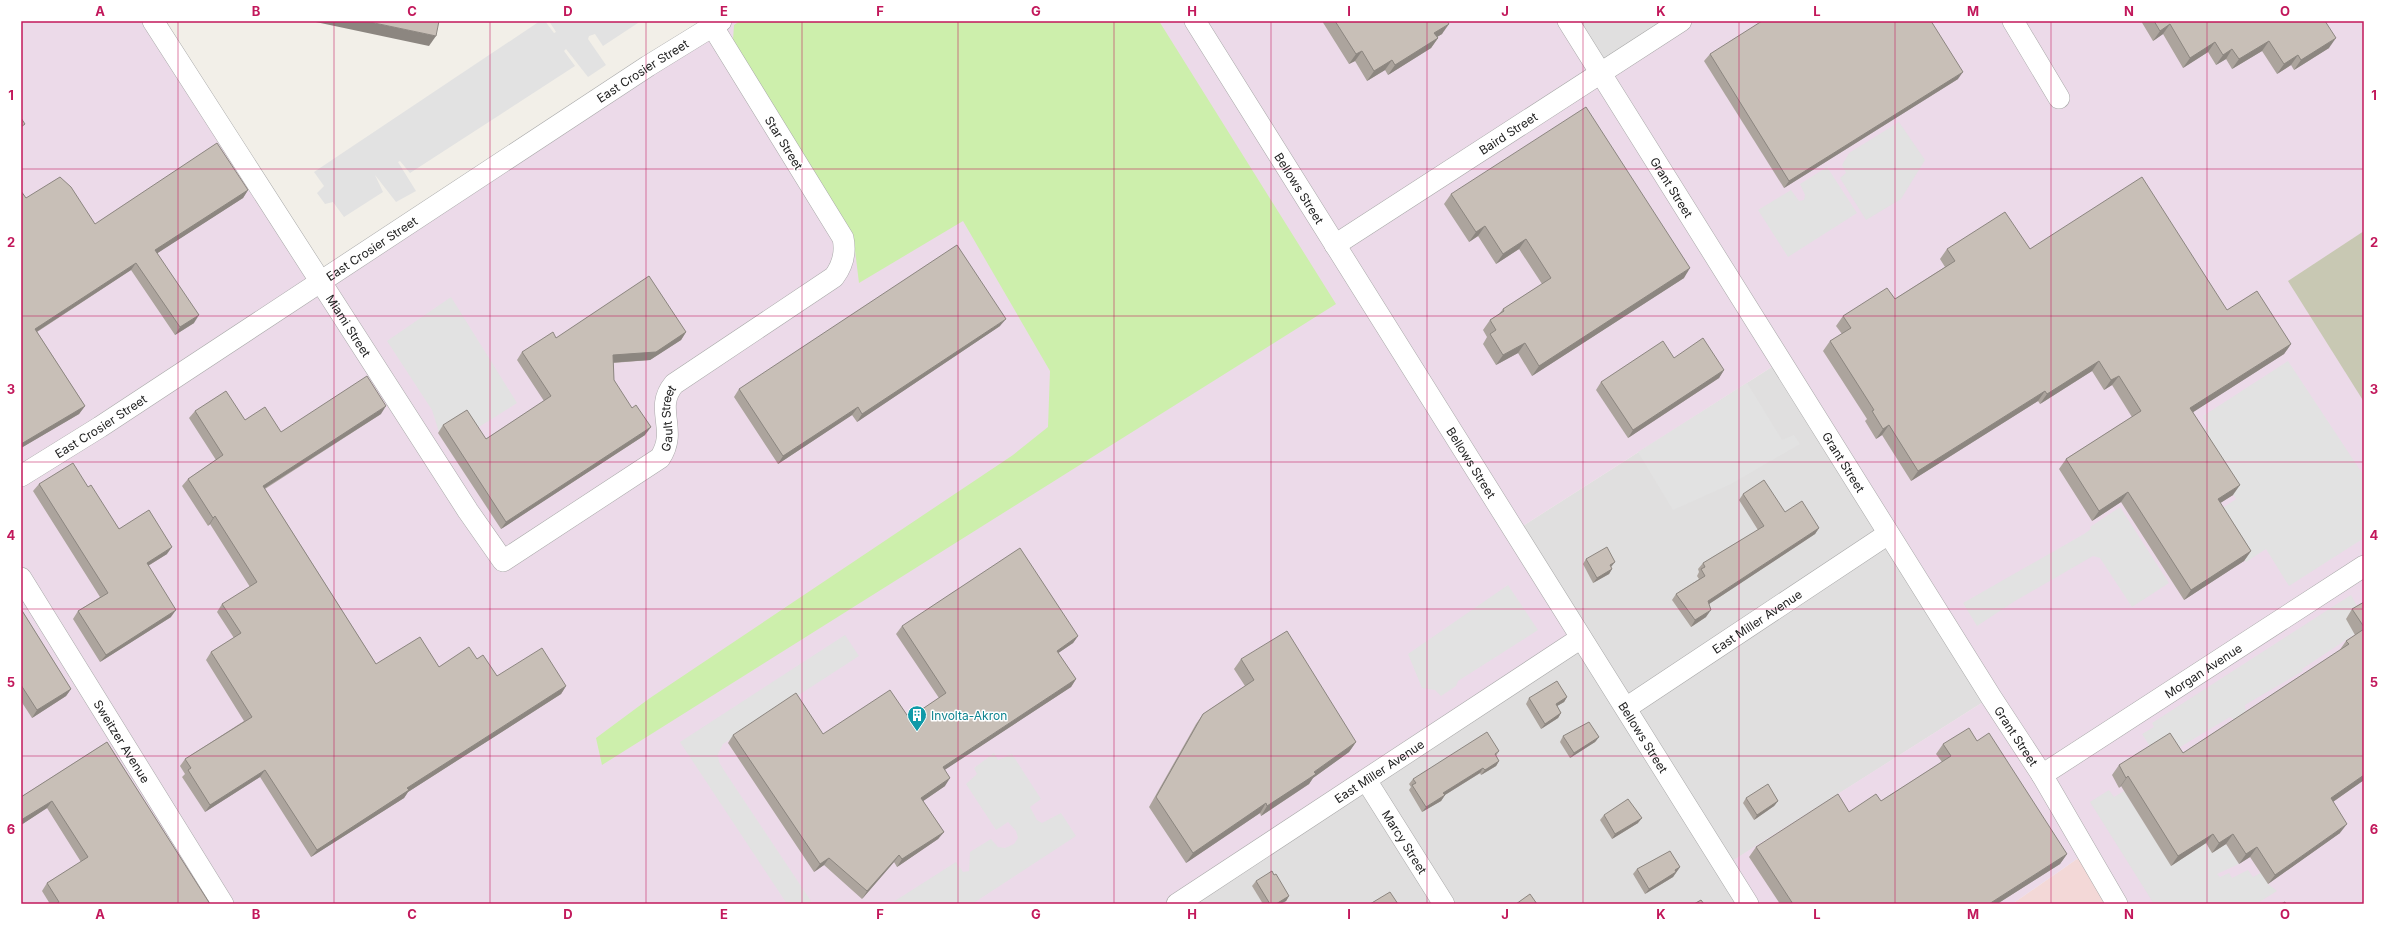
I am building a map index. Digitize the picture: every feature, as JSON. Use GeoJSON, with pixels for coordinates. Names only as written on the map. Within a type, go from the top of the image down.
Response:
{"type":"FeatureCollection","features":[{"type":"Feature","properties":{"kind":"street","name":"Miami Street"},"geometry":{"type":"LineString","coordinates":[[153,21],[468,511],[503,561],[509,558]]}},
{"type":"Feature","properties":{"kind":"street","name":"Bellows Street"},"geometry":{"type":"LineString","coordinates":[[1195,21],[1748,904]]}},
{"type":"Feature","properties":{"kind":"street","name":"Grant Street"},"geometry":{"type":"LineString","coordinates":[[1568,21],[1602,72],[1888,534],[2042,775],[2117,904]]}},
{"type":"Feature","properties":{"kind":"street","name":"Baird Street"},"geometry":{"type":"LineString","coordinates":[[1335,245],[1681,21]]}},
{"type":"Feature","properties":{"kind":"street"},"geometry":{"type":"LineString","coordinates":[[2013,21],[2059,98]]}},
{"type":"Feature","properties":{"kind":"street","name":"East Crosier Street"},"geometry":{"type":"LineString","coordinates":[[21,476],[100,427],[322,282],[648,66],[717,24]]}},
{"type":"Feature","properties":{"kind":"street","name":"Star Street"},"geometry":{"type":"LineString","coordinates":[[717,24],[843,238],[845,246],[843,261]]}},
{"type":"Feature","properties":{"kind":"street","name":"Gault Street"},"geometry":{"type":"LineString","coordinates":[[509,558],[660,458],[667,447],[668,435],[664,403],[674,384],[834,277],[843,261]]}},
{"type":"Feature","properties":{"kind":"street","name":"East Miller Avenue"},"geometry":{"type":"LineString","coordinates":[[1626,708],[1888,534]]}},
{"type":"Feature","properties":{"kind":"street","name":"Morgan Avenue"},"geometry":{"type":"LineString","coordinates":[[2042,775],[2364,566]]}},
{"type":"Feature","properties":{"kind":"street","name":"Sweitzer Avenue"},"geometry":{"type":"LineString","coordinates":[[21,578],[223,904]]}},
{"type":"Feature","properties":{"kind":"street","name":"East Miller Avenue"},"geometry":{"type":"LineString","coordinates":[[1177,904],[1581,638]]}},
{"type":"Feature","properties":{"kind":"street","name":"Marcy Street"},"geometry":{"type":"LineString","coordinates":[[1366,780],[1444,904]]}},
{"type":"Feature","properties":{"kind":"shaded area"},"geometry":{"type":"Polygon","coordinates":[[[21,21],[153,21],[322,282],[721,21],[1568,21],[1602,72],[1680,21],[2364,21],[2364,904],[2117,904],[2087,852],[2012,904],[1748,904],[1724,866],[1991,697],[1781,361],[1515,531],[1581,638],[1178,904],[21,904],[21,21]]]}},
{"type":"Feature","properties":{"kind":"shaded area"},"geometry":{"type":"Polygon","coordinates":[[[540,21],[545,21],[554,33],[556,32],[549,21],[641,21],[603,46],[595,34],[589,36],[588,39],[606,65],[588,77],[566,49],[564,51],[575,66],[410,173],[400,161],[398,162],[416,191],[396,202],[375,175],[383,192],[344,217],[333,202],[325,204],[317,193],[324,186],[314,172],[540,21]]]}},
{"type":"Feature","properties":{"kind":"shaded area"},"geometry":{"type":"Polygon","coordinates":[[[1568,21],[1680,21],[1602,72],[1568,21]]]}},
{"type":"Feature","properties":{"kind":"shaded area"},"geometry":{"type":"Polygon","coordinates":[[[1899,122],[1925,160],[1901,199],[1866,220],[1840,178],[1846,173],[1842,165],[1849,153],[1899,122]]]}},
{"type":"Feature","properties":{"kind":"shaded area"},"geometry":{"type":"Polygon","coordinates":[[[1827,167],[1857,213],[1788,257],[1758,210],[1791,190],[1799,201],[1804,200],[1805,195],[1800,184],[1827,167]]]}},
{"type":"Feature","properties":{"kind":"shaded area"},"geometry":{"type":"Polygon","coordinates":[[[2364,231],[2364,402],[2288,281],[2364,231]]]}},
{"type":"Feature","properties":{"kind":"shaded area"},"geometry":{"type":"Polygon","coordinates":[[[451,297],[517,403],[471,432],[439,432],[432,410],[387,341],[451,297]]]}},
{"type":"Feature","properties":{"kind":"shaded area"},"geometry":{"type":"Polygon","coordinates":[[[1781,361],[1991,697],[1725,866],[1748,904],[1177,904],[1515,531],[1781,361]]]}},
{"type":"Feature","properties":{"kind":"shaded area"},"geometry":{"type":"Polygon","coordinates":[[[2288,361],[2364,476],[2364,538],[2289,586],[2266,549],[2246,562],[2215,513],[2236,499],[2200,445],[2204,430],[2208,426],[2203,416],[2288,361]]]}},
{"type":"Feature","properties":{"kind":"shaded area"},"geometry":{"type":"Polygon","coordinates":[[[1747,383],[1782,440],[1794,435],[1800,444],[1731,484],[1673,510],[1638,452],[1747,383]]]}},
{"type":"Feature","properties":{"kind":"shaded area"},"geometry":{"type":"Polygon","coordinates":[[[2120,507],[2169,583],[2132,607],[2100,558],[2093,556],[2015,601],[1977,626],[1963,603],[2084,534],[2091,529],[2090,527],[2120,507]]]}},
{"type":"Feature","properties":{"kind":"shaded area"},"geometry":{"type":"Polygon","coordinates":[[[1508,585],[1538,630],[1458,681],[1456,686],[1441,696],[1435,690],[1422,688],[1408,654],[1508,585]]]}},
{"type":"Feature","properties":{"kind":"shaded area"},"geometry":{"type":"Polygon","coordinates":[[[2351,595],[2359,610],[2355,634],[2302,669],[2303,671],[2245,705],[2246,714],[2235,720],[2230,717],[2172,752],[2151,748],[2142,734],[2154,727],[2152,723],[2351,595]]]}},
{"type":"Feature","properties":{"kind":"shaded area"},"geometry":{"type":"Polygon","coordinates":[[[845,635],[859,656],[723,744],[718,754],[719,762],[725,772],[813,904],[787,904],[680,742],[845,635]]]}},
{"type":"Feature","properties":{"kind":"shaded area"},"geometry":{"type":"Polygon","coordinates":[[[994,753],[998,760],[1012,754],[1041,799],[1030,807],[1037,820],[1042,823],[1061,813],[1076,836],[972,904],[890,904],[956,862],[963,872],[969,871],[970,852],[991,839],[998,847],[1005,848],[1014,844],[1018,838],[1016,831],[1008,822],[996,830],[966,784],[977,774],[974,768],[994,753]]]}},
{"type":"Feature","properties":{"kind":"shaded area"},"geometry":{"type":"Polygon","coordinates":[[[2109,790],[2114,797],[2124,791],[2171,865],[2206,843],[2212,852],[2226,844],[2239,864],[2217,874],[2220,877],[2229,873],[2232,878],[2248,870],[2253,877],[2264,871],[2268,884],[2277,891],[2256,904],[2154,904],[2090,802],[2109,790]]]}},
{"type":"Feature","properties":{"kind":"shaded area"},"geometry":{"type":"Polygon","coordinates":[[[2087,852],[2117,904],[2012,904],[2087,852]]]}},
{"type":"Feature","properties":{"kind":"green space"},"geometry":{"type":"Polygon","coordinates":[[[740,21],[1159,21],[1336,304],[602,765],[596,738],[650,698],[1013,455],[1048,427],[1050,371],[963,221],[859,283],[853,234],[733,40],[734,25],[740,21]]]}},
{"type":"Feature","properties":{"kind":"building"},"geometry":{"type":"Polygon","coordinates":[[[365,21],[439,21],[436,36],[365,21]]]}},
{"type":"Feature","properties":{"kind":"building"},"geometry":{"type":"Polygon","coordinates":[[[1335,21],[1447,21],[1449,24],[1434,33],[1438,38],[1395,65],[1392,60],[1374,71],[1362,51],[1356,54],[1335,21]]]}},
{"type":"Feature","properties":{"kind":"building"},"geometry":{"type":"Polygon","coordinates":[[[1762,21],[1931,21],[1963,72],[1789,181],[1710,54],[1762,21]]]}},
{"type":"Feature","properties":{"kind":"building"},"geometry":{"type":"Polygon","coordinates":[[[2154,21],[2325,21],[2336,38],[2301,60],[2298,55],[2284,64],[2269,41],[2239,59],[2232,49],[2223,55],[2215,42],[2190,58],[2170,24],[2160,31],[2154,21]]]}},
{"type":"Feature","properties":{"kind":"building"},"geometry":{"type":"Polygon","coordinates":[[[1586,107],[1690,268],[1539,366],[1525,343],[1503,355],[1490,334],[1496,330],[1490,320],[1504,311],[1503,309],[1551,278],[1526,239],[1503,254],[1485,226],[1476,232],[1451,194],[1586,107]]]}},
{"type":"Feature","properties":{"kind":"building"},"geometry":{"type":"Polygon","coordinates":[[[21,118],[25,124],[21,127],[21,118]]]}},
{"type":"Feature","properties":{"kind":"building"},"geometry":{"type":"Polygon","coordinates":[[[217,143],[248,190],[155,250],[199,315],[180,327],[136,263],[35,329],[85,406],[21,444],[21,191],[26,198],[60,177],[71,187],[95,224],[217,143]]]}},
{"type":"Feature","properties":{"kind":"building"},"geometry":{"type":"Polygon","coordinates":[[[2142,177],[2227,310],[2257,291],[2291,344],[2190,408],[2240,485],[2218,499],[2251,551],[2191,590],[2128,492],[2099,511],[2066,459],[2141,411],[2119,376],[2111,380],[2099,361],[2047,394],[2045,391],[1918,471],[1889,425],[1883,429],[1872,411],[1874,410],[1830,341],[1851,328],[1843,316],[1887,288],[1895,299],[1955,261],[1947,249],[2005,212],[2030,249],[2142,177]]]}},
{"type":"Feature","properties":{"kind":"building"},"geometry":{"type":"Polygon","coordinates":[[[957,245],[1006,319],[862,414],[858,407],[783,456],[739,389],[957,245]]]}},
{"type":"Feature","properties":{"kind":"building"},"geometry":{"type":"Polygon","coordinates":[[[649,276],[686,332],[656,352],[613,355],[614,380],[632,408],[636,405],[651,427],[506,522],[443,425],[467,410],[486,439],[551,396],[522,352],[553,332],[556,338],[649,276]]]}},
{"type":"Feature","properties":{"kind":"building"},"geometry":{"type":"Polygon","coordinates":[[[1703,338],[1724,370],[1633,430],[1601,382],[1663,341],[1674,358],[1703,338]]]}},
{"type":"Feature","properties":{"kind":"building"},"geometry":{"type":"Polygon","coordinates":[[[367,376],[386,406],[263,486],[376,664],[420,637],[439,667],[469,647],[477,659],[483,655],[497,676],[542,648],[566,686],[407,788],[409,790],[317,850],[265,770],[210,805],[188,770],[191,768],[185,759],[252,717],[211,652],[241,633],[222,604],[257,582],[215,516],[213,518],[188,479],[223,455],[195,411],[226,391],[245,420],[265,407],[281,432],[367,376]]]}},
{"type":"Feature","properties":{"kind":"building"},"geometry":{"type":"Polygon","coordinates":[[[73,463],[88,487],[91,485],[119,529],[149,510],[172,547],[147,563],[176,610],[106,655],[78,611],[108,593],[39,484],[73,463]]]}},
{"type":"Feature","properties":{"kind":"building"},"geometry":{"type":"Polygon","coordinates":[[[1764,480],[1785,512],[1802,501],[1819,528],[1708,601],[1711,610],[1695,620],[1676,594],[1705,576],[1701,569],[1705,567],[1703,563],[1764,526],[1743,494],[1764,480]]]}},
{"type":"Feature","properties":{"kind":"building"},"geometry":{"type":"Polygon","coordinates":[[[1607,547],[1615,562],[1610,565],[1612,569],[1597,578],[1586,559],[1607,547]]]}},
{"type":"Feature","properties":{"kind":"building","name":"Involta-Akron"},"geometry":{"type":"Polygon","coordinates":[[[1020,548],[1078,636],[1057,651],[1076,679],[943,767],[950,778],[921,798],[944,832],[902,859],[899,855],[867,891],[829,858],[820,864],[733,735],[796,693],[823,734],[890,690],[909,718],[946,693],[902,626],[1020,548]]]}},
{"type":"Feature","properties":{"kind":"building"},"geometry":{"type":"Polygon","coordinates":[[[2364,602],[2364,627],[2352,609],[2364,602]]]}},
{"type":"Feature","properties":{"kind":"building"},"geometry":{"type":"Polygon","coordinates":[[[21,609],[71,689],[37,710],[21,685],[21,609]]]}},
{"type":"Feature","properties":{"kind":"building"},"geometry":{"type":"Polygon","coordinates":[[[2364,629],[2364,775],[2331,798],[2347,824],[2275,875],[2257,847],[2246,854],[2233,834],[2219,843],[2213,834],[2178,856],[2128,776],[2126,778],[2119,765],[2170,733],[2183,753],[2349,644],[2346,641],[2364,629]]]}},
{"type":"Feature","properties":{"kind":"building"},"geometry":{"type":"Polygon","coordinates":[[[1287,631],[1356,742],[1314,772],[1316,774],[1267,806],[1266,803],[1193,853],[1156,797],[1203,714],[1254,680],[1241,659],[1287,631]]]}},
{"type":"Feature","properties":{"kind":"building"},"geometry":{"type":"Polygon","coordinates":[[[1557,681],[1567,697],[1556,704],[1561,713],[1545,724],[1529,698],[1557,681]]]}},
{"type":"Feature","properties":{"kind":"building"},"geometry":{"type":"Polygon","coordinates":[[[1589,722],[1599,737],[1574,753],[1563,736],[1589,722]]]}},
{"type":"Feature","properties":{"kind":"building"},"geometry":{"type":"Polygon","coordinates":[[[1969,728],[1977,741],[1989,733],[2067,854],[1989,904],[1793,904],[1756,847],[1838,794],[1849,812],[1876,794],[1881,801],[1951,756],[1943,744],[1969,728]]]}},
{"type":"Feature","properties":{"kind":"building"},"geometry":{"type":"Polygon","coordinates":[[[1487,732],[1499,751],[1495,754],[1499,761],[1485,770],[1483,768],[1443,793],[1445,795],[1426,807],[1412,785],[1416,783],[1413,779],[1487,732]]]}},
{"type":"Feature","properties":{"kind":"building"},"geometry":{"type":"Polygon","coordinates":[[[107,742],[210,904],[56,904],[59,902],[47,883],[88,857],[52,801],[21,820],[21,797],[107,742]]]}},
{"type":"Feature","properties":{"kind":"building"},"geometry":{"type":"Polygon","coordinates":[[[1768,784],[1778,801],[1757,815],[1746,798],[1768,784]]]}},
{"type":"Feature","properties":{"kind":"building"},"geometry":{"type":"Polygon","coordinates":[[[1628,799],[1642,818],[1615,834],[1604,815],[1628,799]]]}},
{"type":"Feature","properties":{"kind":"building"},"geometry":{"type":"Polygon","coordinates":[[[1670,851],[1680,867],[1675,870],[1676,872],[1649,889],[1637,869],[1670,851]]]}},
{"type":"Feature","properties":{"kind":"building"},"geometry":{"type":"Polygon","coordinates":[[[1272,871],[1274,875],[1276,874],[1289,896],[1276,904],[1270,904],[1256,881],[1272,871]]]}},
{"type":"Feature","properties":{"kind":"building"},"geometry":{"type":"Polygon","coordinates":[[[1390,892],[1398,904],[1370,904],[1390,892]]]}},
{"type":"Feature","properties":{"kind":"building"},"geometry":{"type":"Polygon","coordinates":[[[1530,894],[1537,904],[1516,904],[1530,894]]]}},
{"type":"Feature","properties":{"kind":"building"},"geometry":{"type":"Polygon","coordinates":[[[1701,900],[1704,904],[1694,904],[1701,900]]]}},
{"type":"Feature","properties":{"kind":"place","name":"Involta-Akron"},"geometry":{"type":"Point","coordinates":[917,732]}}]}
